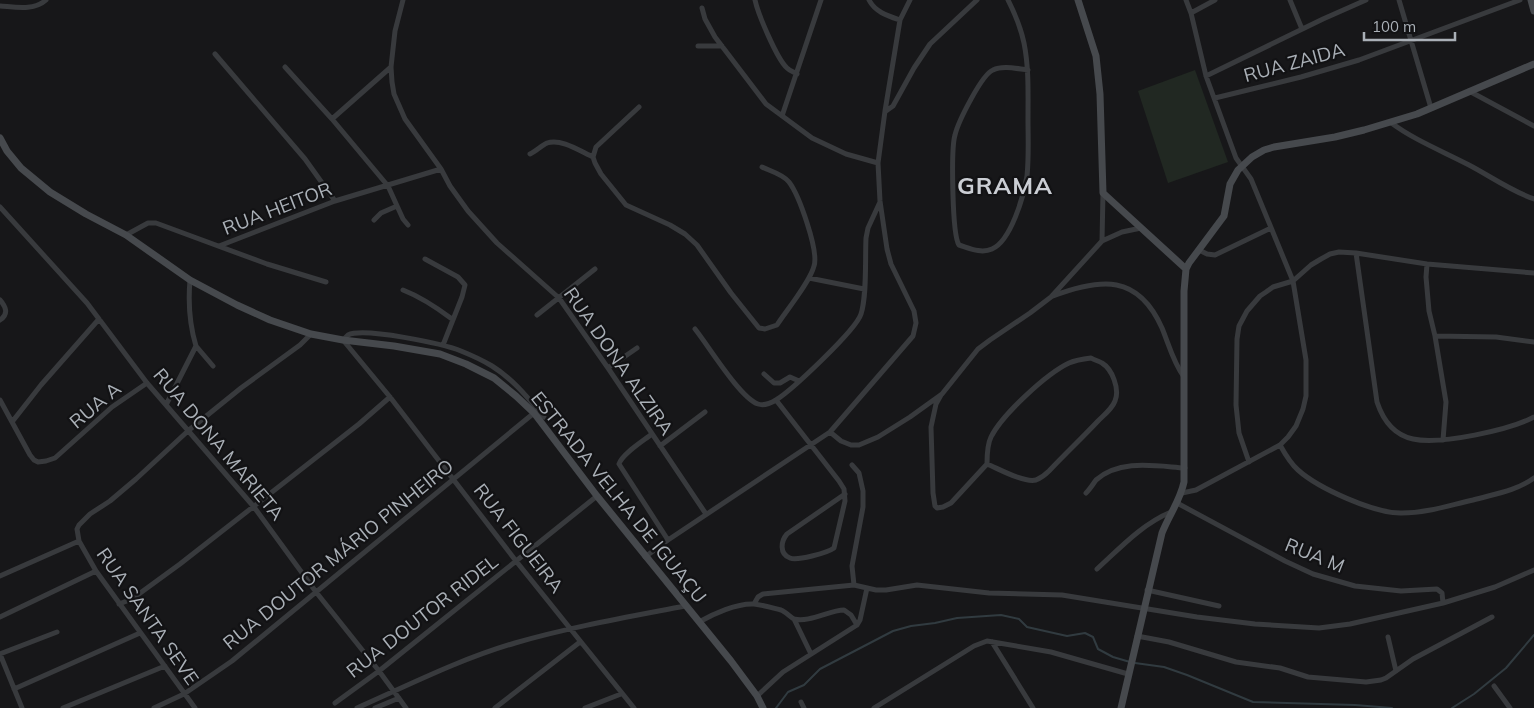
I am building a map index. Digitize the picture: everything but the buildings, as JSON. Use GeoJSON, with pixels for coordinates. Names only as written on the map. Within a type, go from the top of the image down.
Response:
{"type":"FeatureCollection","features":[{"type":"Feature","properties":{"kind":"street"},"geometry":{"type":"LineString","coordinates":[[0,6],[35,6],[46,0]]}},
{"type":"Feature","properties":{"kind":"street","name":"RUA DONA ALZIRA"},"geometry":{"type":"LineString","coordinates":[[404,0],[395,31],[391,67],[394,94],[405,119],[441,169],[468,212],[497,243],[559,298],[706,514]]}},
{"type":"Feature","properties":{"kind":"street"},"geometry":{"type":"LineString","coordinates":[[755,0],[761,18],[781,59],[786,67],[797,74]]}},
{"type":"Feature","properties":{"kind":"street"},"geometry":{"type":"LineString","coordinates":[[782,116],[821,0]]}},
{"type":"Feature","properties":{"kind":"street"},"geometry":{"type":"LineString","coordinates":[[868,0],[874,9],[886,16],[900,20]]}},
{"type":"Feature","properties":{"kind":"street"},"geometry":{"type":"LineString","coordinates":[[646,558],[668,540],[830,432],[913,336],[916,323],[914,311],[891,264],[887,249],[880,201],[878,163],[900,20],[910,0]]}},
{"type":"Feature","properties":{"kind":"street"},"geometry":{"type":"LineString","coordinates":[[885,111],[892,106],[930,44],[977,0]]}},
{"type":"Feature","properties":{"kind":"street"},"geometry":{"type":"LineString","coordinates":[[1008,0],[1019,24],[1028,70],[1027,174],[1024,192],[1003,240],[992,249],[985,251],[973,250],[956,242],[953,184],[954,137],[958,125],[979,86],[988,74],[993,70],[999,69],[1028,70]]}},
{"type":"Feature","properties":{"kind":"street"},"geometry":{"type":"LineString","coordinates":[[1078,0],[1096,56],[1100,94],[1103,193],[1102,241]]}},
{"type":"Feature","properties":{"kind":"street"},"geometry":{"type":"LineString","coordinates":[[1182,494],[1196,490],[1280,445],[1296,426],[1306,396],[1306,360],[1293,281],[1251,179],[1236,158],[1206,76],[1191,13],[1186,0]]}},
{"type":"Feature","properties":{"kind":"street"},"geometry":{"type":"LineString","coordinates":[[1191,13],[1215,0]]}},
{"type":"Feature","properties":{"kind":"street"},"geometry":{"type":"LineString","coordinates":[[1290,0],[1302,29]]}},
{"type":"Feature","properties":{"kind":"street"},"geometry":{"type":"LineString","coordinates":[[1206,76],[1366,0]]}},
{"type":"Feature","properties":{"kind":"street"},"geometry":{"type":"LineString","coordinates":[[1399,0],[1431,108]]}},
{"type":"Feature","properties":{"kind":"street","name":"RUA ZAIDA"},"geometry":{"type":"LineString","coordinates":[[1215,98],[1360,60],[1520,0]]}},
{"type":"Feature","properties":{"kind":"street"},"geometry":{"type":"LineString","coordinates":[[1531,0],[1534,11]]}},
{"type":"Feature","properties":{"kind":"street"},"geometry":{"type":"LineString","coordinates":[[702,8],[711,30],[766,104],[812,138],[846,154],[878,163]]}},
{"type":"Feature","properties":{"kind":"street"},"geometry":{"type":"LineString","coordinates":[[698,46],[722,46]]}},
{"type":"Feature","properties":{"kind":"street"},"geometry":{"type":"LineString","coordinates":[[215,54],[305,159],[335,201]]}},
{"type":"Feature","properties":{"kind":"street"},"geometry":{"type":"LineString","coordinates":[[1120,708],[1162,533],[1171,512],[1182,494],[1185,468],[1184,291],[1186,269],[1224,216],[1230,184],[1238,170],[1242,165],[1264,150],[1335,137],[1390,122],[1431,108],[1534,64]]}},
{"type":"Feature","properties":{"kind":"street"},"geometry":{"type":"LineString","coordinates":[[285,67],[332,119],[388,186],[408,225]]}},
{"type":"Feature","properties":{"kind":"street"},"geometry":{"type":"LineString","coordinates":[[332,119],[391,67]]}},
{"type":"Feature","properties":{"kind":"street"},"geometry":{"type":"LineString","coordinates":[[1469,91],[1534,126]]}},
{"type":"Feature","properties":{"kind":"street"},"geometry":{"type":"LineString","coordinates":[[639,107],[596,147],[593,156],[601,174],[626,205],[670,225],[698,245],[731,293],[759,328],[765,329],[777,325],[808,278],[814,266],[814,253],[799,201],[789,182],[778,174],[762,167]]}},
{"type":"Feature","properties":{"kind":"street"},"geometry":{"type":"LineString","coordinates":[[1390,122],[1403,132],[1476,168],[1515,191],[1534,199]]}},
{"type":"Feature","properties":{"kind":"street","name":"ESTRADA VELHA DE IGUAÇU"},"geometry":{"type":"LineString","coordinates":[[0,138],[20,168],[50,192],[126,235],[190,280],[237,305],[270,320],[311,334],[440,354],[494,378],[534,414],[646,558],[731,661],[762,707]]}},
{"type":"Feature","properties":{"kind":"street"},"geometry":{"type":"LineString","coordinates":[[530,154],[549,143],[555,142],[593,156]]}},
{"type":"Feature","properties":{"kind":"street","name":"RUA HEITOR"},"geometry":{"type":"LineString","coordinates":[[126,235],[153,222],[219,246],[335,201],[441,169]]}},
{"type":"Feature","properties":{"kind":"street"},"geometry":{"type":"LineString","coordinates":[[1103,193],[1186,269]]}},
{"type":"Feature","properties":{"kind":"street"},"geometry":{"type":"LineString","coordinates":[[696,328],[733,381],[747,396],[761,405],[776,400],[799,381],[857,324],[863,307],[866,238],[868,228],[880,201]]}},
{"type":"Feature","properties":{"kind":"street"},"geometry":{"type":"LineString","coordinates":[[374,220],[381,213],[397,206]]}},
{"type":"Feature","properties":{"kind":"street","name":"RUA DONA MARIETA"},"geometry":{"type":"LineString","coordinates":[[0,207],[87,303],[147,383],[254,507],[316,592],[406,708]]}},
{"type":"Feature","properties":{"kind":"street"},"geometry":{"type":"LineString","coordinates":[[987,464],[1021,478],[1032,480],[1041,478],[1116,401],[1117,394],[1111,373],[1102,363],[1091,358],[1080,359],[1056,371],[1020,402],[998,426],[990,438],[987,464],[951,503],[937,508],[933,493],[931,428],[936,404],[942,394],[978,350],[1030,313],[1050,296],[1102,241],[1122,232],[1141,228]]}},
{"type":"Feature","properties":{"kind":"street"},"geometry":{"type":"LineString","coordinates":[[1199,250],[1215,255],[1271,228]]}},
{"type":"Feature","properties":{"kind":"street"},"geometry":{"type":"LineString","coordinates":[[219,246],[267,264],[326,282]]}},
{"type":"Feature","properties":{"kind":"street"},"geometry":{"type":"LineString","coordinates":[[1249,462],[1239,433],[1236,405],[1236,339],[1239,326],[1248,311],[1260,296],[1273,287],[1293,281],[1312,265],[1330,254],[1339,252],[1427,264],[1534,273]]}},
{"type":"Feature","properties":{"kind":"street"},"geometry":{"type":"LineString","coordinates":[[1356,253],[1377,402],[1381,416],[1388,424],[1399,433],[1412,439],[1435,441],[1509,427],[1534,417]]}},
{"type":"Feature","properties":{"kind":"street"},"geometry":{"type":"LineString","coordinates":[[425,259],[458,277],[465,287],[443,345]]}},
{"type":"Feature","properties":{"kind":"street"},"geometry":{"type":"LineString","coordinates":[[1427,264],[1426,287],[1429,311],[1436,336],[1446,402],[1443,440]]}},
{"type":"Feature","properties":{"kind":"street"},"geometry":{"type":"LineString","coordinates":[[537,315],[595,269]]}},
{"type":"Feature","properties":{"kind":"street"},"geometry":{"type":"LineString","coordinates":[[808,278],[864,289]]}},
{"type":"Feature","properties":{"kind":"street"},"geometry":{"type":"LineString","coordinates":[[190,280],[188,310],[191,329],[196,346],[213,366]]}},
{"type":"Feature","properties":{"kind":"street"},"geometry":{"type":"LineString","coordinates":[[1050,296],[1080,286],[1097,283],[1126,288],[1143,299],[1152,310],[1177,366],[1185,378]]}},
{"type":"Feature","properties":{"kind":"street"},"geometry":{"type":"LineString","coordinates":[[403,290],[431,304],[452,319]]}},
{"type":"Feature","properties":{"kind":"street"},"geometry":{"type":"LineString","coordinates":[[0,300],[5,307],[6,314],[0,320]]}},
{"type":"Feature","properties":{"kind":"street"},"geometry":{"type":"LineString","coordinates":[[0,400],[12,422],[41,385],[99,319]]}},
{"type":"Feature","properties":{"kind":"street"},"geometry":{"type":"LineString","coordinates":[[343,340],[348,335],[357,333],[413,338],[461,351],[493,367],[520,388],[544,417]]}},
{"type":"Feature","properties":{"kind":"street"},"geometry":{"type":"LineString","coordinates":[[0,576],[80,540],[77,534],[79,525],[90,514],[110,501],[136,479],[189,430],[241,388],[300,345],[311,334]]}},
{"type":"Feature","properties":{"kind":"street"},"geometry":{"type":"LineString","coordinates":[[1436,336],[1496,337],[1534,342]]}},
{"type":"Feature","properties":{"kind":"street","name":"RUA FIGUEIRA"},"geometry":{"type":"LineString","coordinates":[[343,340],[390,397],[621,694],[634,708]]}},
{"type":"Feature","properties":{"kind":"street"},"geometry":{"type":"LineString","coordinates":[[166,405],[196,346]]}},
{"type":"Feature","properties":{"kind":"street"},"geometry":{"type":"LineString","coordinates":[[608,368],[637,348]]}},
{"type":"Feature","properties":{"kind":"street"},"geometry":{"type":"LineString","coordinates":[[764,374],[774,383],[780,383],[790,377],[799,381]]}},
{"type":"Feature","properties":{"kind":"street","name":"RUA A"},"geometry":{"type":"LineString","coordinates":[[12,422],[34,460],[46,461],[64,452],[112,407],[147,383]]}},
{"type":"Feature","properties":{"kind":"street"},"geometry":{"type":"LineString","coordinates":[[830,432],[841,441],[851,445],[867,443],[910,417],[942,394]]}},
{"type":"Feature","properties":{"kind":"street"},"geometry":{"type":"LineString","coordinates":[[119,604],[132,599],[254,507],[390,397]]}},
{"type":"Feature","properties":{"kind":"street"},"geometry":{"type":"LineString","coordinates":[[776,400],[839,481],[845,494],[834,548],[826,553],[794,559],[784,554],[782,543],[787,534],[845,494]]}},
{"type":"Feature","properties":{"kind":"street"},"geometry":{"type":"LineString","coordinates":[[660,446],[706,412]]}},
{"type":"Feature","properties":{"kind":"street","name":"RUA DOUTOR MÁRIO PINHEIRO"},"geometry":{"type":"LineString","coordinates":[[154,708],[184,694],[232,661],[534,414]]}},
{"type":"Feature","properties":{"kind":"street"},"geometry":{"type":"LineString","coordinates":[[652,434],[624,456],[619,461],[619,464],[668,540]]}},
{"type":"Feature","properties":{"kind":"street"},"geometry":{"type":"LineString","coordinates":[[1280,445],[1297,469],[1310,479],[1371,508],[1400,514],[1456,504],[1511,490],[1526,485],[1534,478]]}},
{"type":"Feature","properties":{"kind":"street"},"geometry":{"type":"LineString","coordinates":[[852,464],[859,474],[863,491],[863,507],[852,566],[854,585]]}},
{"type":"Feature","properties":{"kind":"street"},"geometry":{"type":"LineString","coordinates":[[1086,493],[1096,480],[1123,467],[1135,465],[1185,468]]}},
{"type":"Feature","properties":{"kind":"street","name":"RUA DOUTOR RIDEL"},"geometry":{"type":"LineString","coordinates":[[335,703],[379,671],[597,496]]}},
{"type":"Feature","properties":{"kind":"street","name":"RUA M"},"geometry":{"type":"LineString","coordinates":[[1178,503],[1238,537],[1313,574],[1355,586],[1401,591],[1437,589],[1442,592],[1443,603]]}},
{"type":"Feature","properties":{"kind":"street"},"geometry":{"type":"LineString","coordinates":[[1097,568],[1144,528],[1171,512]]}},
{"type":"Feature","properties":{"kind":"street","name":"RUA SANTA SEVE"},"geometry":{"type":"LineString","coordinates":[[80,540],[96,571],[195,708]]}},
{"type":"Feature","properties":{"kind":"street"},"geometry":{"type":"LineString","coordinates":[[754,604],[758,597],[763,594],[854,585],[886,590],[917,585],[989,593],[1062,595],[1196,617],[1255,624],[1319,628],[1350,624],[1443,603],[1495,587],[1534,570]]}},
{"type":"Feature","properties":{"kind":"street"},"geometry":{"type":"LineString","coordinates":[[0,617],[96,571]]}},
{"type":"Feature","properties":{"kind":"street"},"geometry":{"type":"LineString","coordinates":[[756,696],[783,672],[858,624],[867,588]]}},
{"type":"Feature","properties":{"kind":"street"},"geometry":{"type":"LineString","coordinates":[[1148,590],[1219,606]]}},
{"type":"Feature","properties":{"kind":"street"},"geometry":{"type":"LineString","coordinates":[[699,622],[730,609],[754,604],[784,611],[794,619],[811,654]]}},
{"type":"Feature","properties":{"kind":"street"},"geometry":{"type":"LineString","coordinates":[[357,708],[459,663],[514,643],[685,606]]}},
{"type":"Feature","properties":{"kind":"street"},"geometry":{"type":"LineString","coordinates":[[794,619],[808,619],[844,610],[858,624]]}},
{"type":"Feature","properties":{"kind":"street"},"geometry":{"type":"LineString","coordinates":[[1137,636],[1169,642],[1236,662],[1280,668],[1308,677],[1366,682],[1386,678],[1444,642],[1492,617]]}},
{"type":"Feature","properties":{"kind":"street"},"geometry":{"type":"LineString","coordinates":[[22,708],[0,654],[57,632]]}},
{"type":"Feature","properties":{"kind":"street"},"geometry":{"type":"LineString","coordinates":[[14,689],[140,633]]}},
{"type":"Feature","properties":{"kind":"street"},"geometry":{"type":"LineString","coordinates":[[1388,637],[1396,671]]}},
{"type":"Feature","properties":{"kind":"street"},"geometry":{"type":"LineString","coordinates":[[874,708],[974,646],[987,641],[1051,652],[1129,672]]}},
{"type":"Feature","properties":{"kind":"street"},"geometry":{"type":"LineString","coordinates":[[495,708],[580,642]]}},
{"type":"Feature","properties":{"kind":"street"},"geometry":{"type":"LineString","coordinates":[[992,642],[1032,708]]}},
{"type":"Feature","properties":{"kind":"street"},"geometry":{"type":"LineString","coordinates":[[63,708],[165,666]]}},
{"type":"Feature","properties":{"kind":"street"},"geometry":{"type":"LineString","coordinates":[[1494,686],[1510,708]]}},
{"type":"Feature","properties":{"kind":"street"},"geometry":{"type":"LineString","coordinates":[[585,708],[621,694]]}},
{"type":"Feature","properties":{"kind":"street"},"geometry":{"type":"LineString","coordinates":[[375,708],[399,698]]}},
{"type":"Feature","properties":{"kind":"street"},"geometry":{"type":"LineString","coordinates":[[801,702],[804,708]]}},
{"type":"Feature","properties":{"kind":"shaded area"},"geometry":{"type":"Polygon","coordinates":[[[1195,70],[1228,162],[1168,183],[1138,91],[1195,70]]]}},
{"type":"Feature","properties":{"kind":"waterway"},"geometry":{"type":"LineString","coordinates":[[776,708],[788,692],[804,685],[820,669],[893,631],[957,618],[1001,615],[1019,619],[1027,627],[1067,636],[1085,633],[1093,637],[1098,649],[1113,657],[1130,662]]}},
{"type":"Feature","properties":{"kind":"waterway"},"geometry":{"type":"LineString","coordinates":[[1452,708],[1474,694],[1506,668],[1534,635]]}},
{"type":"Feature","properties":{"kind":"waterway"},"geometry":{"type":"LineString","coordinates":[[1135,663],[1164,667],[1253,702],[1392,708]]}},
{"type":"Feature","properties":{"kind":"district","name":"GRAMA"},"geometry":{"type":"Point","coordinates":[1005,186]}}]}
